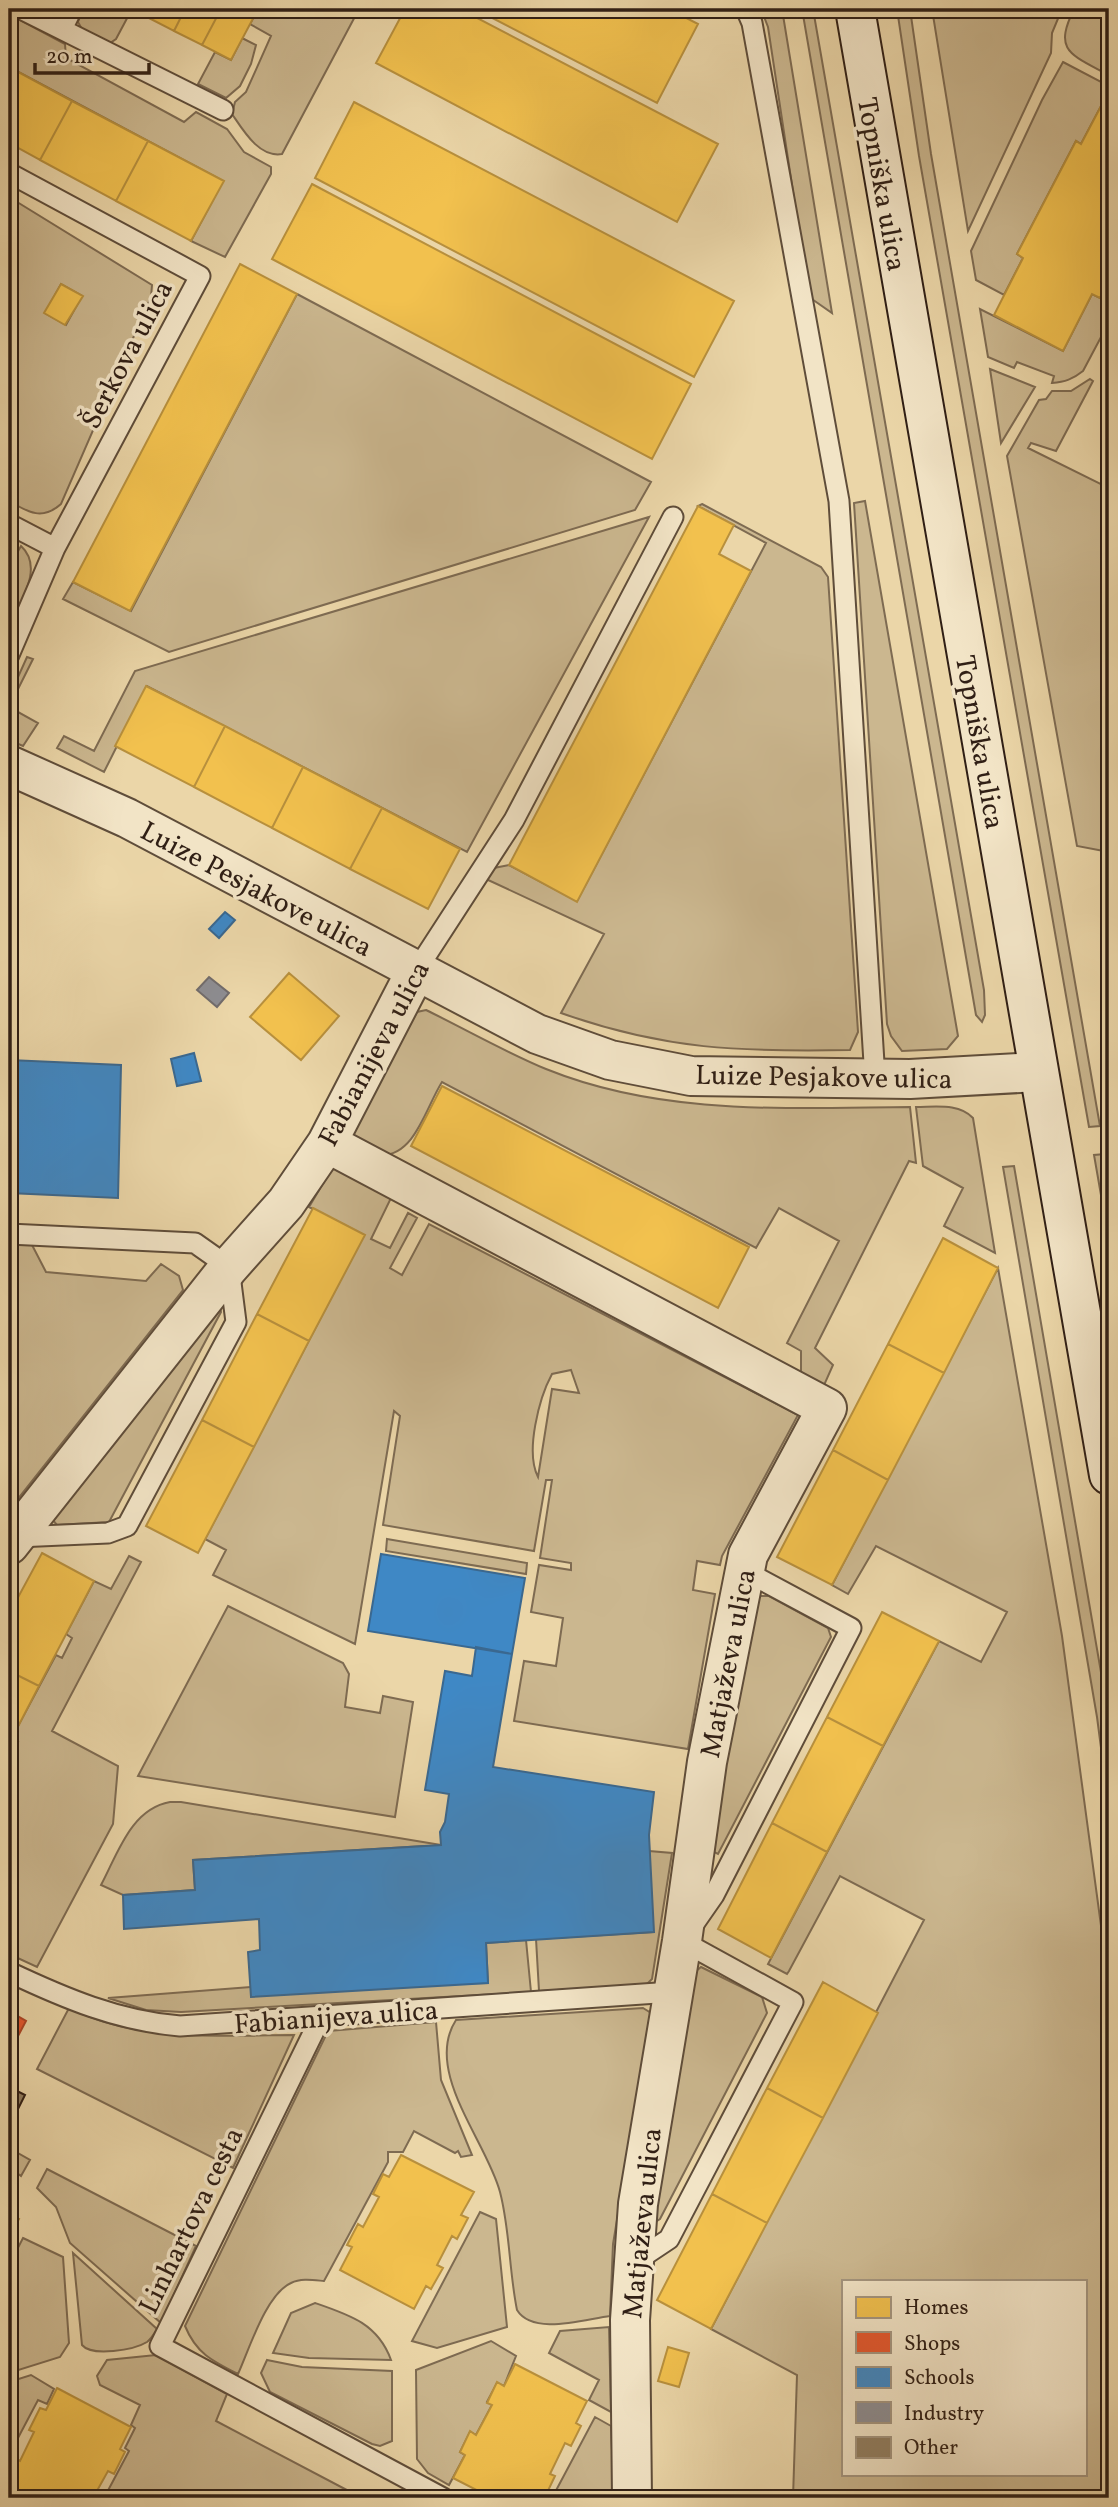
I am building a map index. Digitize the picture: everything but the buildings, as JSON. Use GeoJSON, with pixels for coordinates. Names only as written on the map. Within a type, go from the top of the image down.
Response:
{"type":"FeatureCollection","features":[{"type":"Feature","properties":{"kind":"street","name":"Topniška ulica"},"geometry":{"type":"LineString","coordinates":[[855,9],[1109,1475]]}},
{"type":"Feature","properties":{"kind":"street","name":"Luize Pesjakove ulica"},"geometry":{"type":"LineString","coordinates":[[9,765],[127,818],[537,1034],[610,1060],[703,1077],[875,1079],[979,1077],[1038,1072]]}},
{"type":"Feature","properties":{"kind":"street","name":"Fabianijeva ulica"},"geometry":{"type":"LineString","coordinates":[[12,1541],[229,1267],[286,1203],[327,1143],[416,971]]}},
{"type":"Feature","properties":{"kind":"street","name":"Matjaževa ulica"},"geometry":{"type":"LineString","coordinates":[[327,1143],[827,1408],[748,1555],[707,1762],[682,1941],[638,2204],[632,2263],[632,2498]]}},
{"type":"Feature","properties":{"kind":"lane"},"geometry":{"type":"LineString","coordinates":[[21,9],[223,110]]}},
{"type":"Feature","properties":{"kind":"lane"},"geometry":{"type":"LineString","coordinates":[[62,29],[72,9]]}},
{"type":"Feature","properties":{"kind":"lane"},"geometry":{"type":"LineString","coordinates":[[746,9],[755,39],[839,501],[875,1079]]}},
{"type":"Feature","properties":{"kind":"lane","name":"Šerkova ulica"},"geometry":{"type":"LineString","coordinates":[[9,173],[200,276],[55,548],[9,655]]}},
{"type":"Feature","properties":{"kind":"lane","name":"Fabianijeva ulica"},"geometry":{"type":"LineString","coordinates":[[416,971],[514,820],[673,517]]}},
{"type":"Feature","properties":{"kind":"lane"},"geometry":{"type":"LineString","coordinates":[[9,524],[55,548]]}},
{"type":"Feature","properties":{"kind":"lane"},"geometry":{"type":"LineString","coordinates":[[9,1234],[195,1243],[229,1267],[236,1322],[127,1526],[107,1533],[12,1541]]}},
{"type":"Feature","properties":{"kind":"lane"},"geometry":{"type":"LineString","coordinates":[[632,2263],[669,2239],[793,2002],[682,1941],[714,1895],[851,1628],[743,1570]]}},
{"type":"Feature","properties":{"kind":"lane","name":"Fabianijeva ulica"},"geometry":{"type":"LineString","coordinates":[[9,1972],[69,1999],[154,2024],[180,2026],[672,1992]]}},
{"type":"Feature","properties":{"kind":"lane","name":"Linhartova cesta"},"geometry":{"type":"LineString","coordinates":[[320,2018],[160,2346],[443,2498]]}},
{"type":"Feature","properties":{"kind":"shaded area"},"geometry":{"type":"Polygon","coordinates":[[[83,9],[132,9],[116,39],[110,43],[83,31],[78,22],[83,9]]]}},
{"type":"Feature","properties":{"kind":"shaded area"},"geometry":{"type":"Polygon","coordinates":[[[258,9],[359,9],[282,154],[266,152],[252,142],[232,114],[235,102],[246,92],[271,36],[250,24],[258,9]]]}},
{"type":"Feature","properties":{"kind":"shaded area"},"geometry":{"type":"Polygon","coordinates":[[[761,9],[782,9],[832,313],[809,297],[768,27],[761,9]]]}},
{"type":"Feature","properties":{"kind":"shaded area"},"geometry":{"type":"Polygon","coordinates":[[[802,9],[813,9],[984,990],[985,1015],[982,1022],[976,1015],[802,9]]]}},
{"type":"Feature","properties":{"kind":"shaded area"},"geometry":{"type":"Polygon","coordinates":[[[897,9],[910,9],[931,154],[1100,1126],[1089,1127],[919,156],[897,9]]]}},
{"type":"Feature","properties":{"kind":"shaded area"},"geometry":{"type":"Polygon","coordinates":[[[932,9],[1062,9],[1052,33],[1051,53],[968,231],[932,9]]]}},
{"type":"Feature","properties":{"kind":"shaded area"},"geometry":{"type":"Polygon","coordinates":[[[1074,9],[1109,9],[1109,56],[1101,71],[1080,59],[1068,48],[1065,33],[1074,9]]]}},
{"type":"Feature","properties":{"kind":"shaded area"},"geometry":{"type":"Polygon","coordinates":[[[9,14],[65,44],[66,58],[184,122],[196,112],[227,129],[244,152],[271,167],[271,174],[225,257],[191,241],[223,181],[9,67],[9,14]]]}},
{"type":"Feature","properties":{"kind":"shaded area"},"geometry":{"type":"Polygon","coordinates":[[[242,38],[256,45],[251,64],[240,86],[226,98],[198,84],[215,52],[231,60],[242,38]]]}},
{"type":"Feature","properties":{"kind":"shaded area"},"geometry":{"type":"Polygon","coordinates":[[[1063,62],[1109,86],[1109,91],[1081,144],[1076,141],[1017,254],[1023,258],[1004,295],[976,280],[971,251],[1042,100],[1063,62]]]}},
{"type":"Feature","properties":{"kind":"shaded area"},"geometry":{"type":"Polygon","coordinates":[[[9,197],[152,285],[151,297],[61,504],[48,512],[35,513],[9,501],[9,197]],[[61,284],[45,313],[66,325],[82,296],[61,284]]]}},
{"type":"Feature","properties":{"kind":"shaded area"},"geometry":{"type":"Polygon","coordinates":[[[1107,284],[1109,322],[1083,371],[1076,376],[1052,383],[1054,376],[1017,362],[1014,368],[988,357],[980,309],[1063,351],[1092,294],[1100,298],[1107,284]]]}},
{"type":"Feature","properties":{"kind":"shaded area"},"geometry":{"type":"Polygon","coordinates":[[[297,294],[651,482],[635,510],[169,652],[63,599],[73,582],[131,611],[297,294]]]}},
{"type":"Feature","properties":{"kind":"shaded area"},"geometry":{"type":"Polygon","coordinates":[[[990,369],[1035,387],[1001,443],[990,369]]]}},
{"type":"Feature","properties":{"kind":"shaded area"},"geometry":{"type":"Polygon","coordinates":[[[1090,379],[1093,381],[1056,451],[1031,443],[1028,448],[1109,488],[1109,852],[1077,846],[1007,456],[1039,400],[1046,399],[1052,391],[1071,391],[1090,379]]]}},
{"type":"Feature","properties":{"kind":"shaded area"},"geometry":{"type":"Polygon","coordinates":[[[865,501],[958,1036],[947,1049],[902,1051],[891,1036],[887,1024],[854,503],[865,501]]]}},
{"type":"Feature","properties":{"kind":"shaded area"},"geometry":{"type":"Polygon","coordinates":[[[702,504],[821,567],[828,577],[858,1032],[850,1050],[773,1050],[704,1046],[635,1035],[561,1013],[604,934],[486,879],[494,868],[509,865],[577,901],[766,543],[698,506],[702,504]]]}},
{"type":"Feature","properties":{"kind":"shaded area"},"geometry":{"type":"Polygon","coordinates":[[[649,517],[467,852],[147,686],[104,772],[57,748],[64,736],[94,751],[135,671],[649,517]]]}},
{"type":"Feature","properties":{"kind":"shaded area"},"geometry":{"type":"Polygon","coordinates":[[[21,546],[28,555],[30,575],[24,597],[9,627],[9,567],[21,546]]]}},
{"type":"Feature","properties":{"kind":"shaded area"},"geometry":{"type":"Polygon","coordinates":[[[27,657],[33,659],[9,707],[9,697],[27,657]]]}},
{"type":"Feature","properties":{"kind":"shaded area"},"geometry":{"type":"Polygon","coordinates":[[[9,707],[38,723],[23,746],[9,740],[9,707]]]}},
{"type":"Feature","properties":{"kind":"shaded area"},"geometry":{"type":"Polygon","coordinates":[[[426,1010],[546,1069],[635,1095],[725,1106],[910,1107],[916,1163],[909,1161],[815,1348],[833,1365],[821,1392],[801,1382],[801,1351],[787,1343],[839,1241],[779,1208],[756,1248],[442,1082],[418,1128],[403,1148],[381,1155],[355,1138],[352,1132],[417,1012],[426,1010]]]}},
{"type":"Feature","properties":{"kind":"shaded area"},"geometry":{"type":"Polygon","coordinates":[[[916,1107],[954,1108],[973,1118],[995,1253],[944,1226],[963,1188],[923,1166],[916,1107]]]}},
{"type":"Feature","properties":{"kind":"shaded area"},"geometry":{"type":"Polygon","coordinates":[[[1105,1154],[1109,1178],[1109,1241],[1094,1155],[1105,1154]]]}},
{"type":"Feature","properties":{"kind":"shaded area"},"geometry":{"type":"Polygon","coordinates":[[[334,1165],[392,1196],[371,1239],[390,1248],[408,1213],[417,1218],[390,1268],[402,1275],[429,1224],[798,1415],[722,1556],[720,1565],[697,1561],[693,1590],[715,1594],[688,1749],[514,1721],[524,1661],[556,1666],[563,1618],[531,1612],[539,1565],[571,1570],[571,1563],[540,1558],[552,1480],[546,1480],[534,1551],[383,1525],[400,1416],[394,1411],[355,1644],[213,1575],[226,1550],[205,1539],[364,1235],[309,1207],[334,1165]],[[571,1370],[552,1374],[542,1397],[535,1425],[533,1454],[538,1477],[552,1389],[579,1393],[571,1370]]]}},
{"type":"Feature","properties":{"kind":"shaded area"},"geometry":{"type":"Polygon","coordinates":[[[1014,1166],[1108,1713],[1109,1809],[1097,1717],[1003,1167],[1014,1166]]]}},
{"type":"Feature","properties":{"kind":"shaded area"},"geometry":{"type":"Polygon","coordinates":[[[9,1242],[31,1243],[46,1272],[146,1281],[161,1264],[179,1276],[183,1290],[9,1510],[9,1242]]]}},
{"type":"Feature","properties":{"kind":"shaded area"},"geometry":{"type":"Polygon","coordinates":[[[998,1268],[1062,1636],[1109,1985],[1109,2489],[1028,2498],[793,2498],[797,2375],[711,2329],[924,1920],[840,1876],[787,1974],[768,1964],[939,1641],[981,1662],[1007,1612],[876,1546],[848,1594],[832,1585],[998,1268]]]}},
{"type":"Feature","properties":{"kind":"shaded area"},"geometry":{"type":"Polygon","coordinates":[[[220,1306],[221,1312],[109,1522],[57,1525],[51,1518],[220,1306]]]}},
{"type":"Feature","properties":{"kind":"shaded area"},"geometry":{"type":"Polygon","coordinates":[[[387,1539],[527,1563],[526,1574],[386,1551],[387,1539]]]}},
{"type":"Feature","properties":{"kind":"shaded area"},"geometry":{"type":"Polygon","coordinates":[[[129,1556],[141,1562],[52,1731],[118,1766],[113,1824],[37,1967],[9,1954],[9,1760],[18,1742],[11,1739],[56,1655],[62,1658],[72,1638],[66,1634],[94,1581],[111,1589],[129,1556]]]}},
{"type":"Feature","properties":{"kind":"shaded area"},"geometry":{"type":"Polygon","coordinates":[[[755,1596],[769,1596],[828,1628],[831,1637],[718,1854],[710,1850],[755,1596]]]}},
{"type":"Feature","properties":{"kind":"shaded area"},"geometry":{"type":"Polygon","coordinates":[[[228,1606],[343,1663],[349,1674],[345,1707],[380,1713],[383,1696],[413,1702],[395,1817],[138,1776],[228,1606]]]}},
{"type":"Feature","properties":{"kind":"shaded area"},"geometry":{"type":"Polygon","coordinates":[[[170,1802],[441,1845],[193,1860],[195,1890],[123,1895],[101,1885],[127,1834],[136,1823],[145,1813],[170,1802]]]}},
{"type":"Feature","properties":{"kind":"shaded area"},"geometry":{"type":"Polygon","coordinates":[[[649,1851],[672,1853],[652,1979],[646,1985],[539,1991],[536,1939],[653,1932],[649,1851]]]}},
{"type":"Feature","properties":{"kind":"shaded area"},"geometry":{"type":"Polygon","coordinates":[[[526,1940],[531,1992],[181,2012],[146,2010],[108,1998],[251,1987],[488,1983],[486,1943],[526,1940]]]}},
{"type":"Feature","properties":{"kind":"shaded area"},"geometry":{"type":"Polygon","coordinates":[[[701,1967],[762,1997],[767,2013],[660,2219],[655,2222],[689,1977],[701,1967]]]}},
{"type":"Feature","properties":{"kind":"shaded area"},"geometry":{"type":"Polygon","coordinates":[[[69,2008],[96,2019],[152,2032],[208,2036],[294,2035],[233,2168],[37,2069],[69,2008]]]}},
{"type":"Feature","properties":{"kind":"shaded area"},"geometry":{"type":"Polygon","coordinates":[[[643,2008],[651,2013],[613,2244],[610,2316],[560,2324],[535,2322],[525,2318],[517,2310],[500,2192],[452,2084],[447,2061],[448,2040],[456,2020],[643,2008]]]}},
{"type":"Feature","properties":{"kind":"shaded area"},"geometry":{"type":"Polygon","coordinates":[[[436,2022],[441,2080],[472,2155],[461,2157],[458,2151],[455,2153],[414,2131],[403,2152],[388,2152],[388,2162],[324,2281],[299,2280],[282,2289],[266,2310],[238,2374],[213,2360],[194,2343],[185,2326],[328,2031],[436,2022]]]}},
{"type":"Feature","properties":{"kind":"shaded area"},"geometry":{"type":"Polygon","coordinates":[[[9,2148],[30,2160],[21,2176],[9,2167],[9,2148]]]}},
{"type":"Feature","properties":{"kind":"shaded area"},"geometry":{"type":"Polygon","coordinates":[[[47,2169],[196,2246],[161,2323],[70,2243],[56,2207],[37,2188],[47,2169]]]}},
{"type":"Feature","properties":{"kind":"shaded area"},"geometry":{"type":"Polygon","coordinates":[[[480,2212],[496,2219],[507,2327],[437,2348],[412,2341],[480,2212]]]}},
{"type":"Feature","properties":{"kind":"shaded area"},"geometry":{"type":"Polygon","coordinates":[[[23,2238],[63,2257],[69,2343],[60,2357],[9,2373],[9,2265],[23,2238]]]}},
{"type":"Feature","properties":{"kind":"shaded area"},"geometry":{"type":"Polygon","coordinates":[[[73,2253],[157,2329],[148,2341],[133,2348],[113,2351],[95,2351],[82,2345],[73,2253]]]}},
{"type":"Feature","properties":{"kind":"shaded area"},"geometry":{"type":"Polygon","coordinates":[[[315,2303],[361,2322],[379,2338],[391,2360],[309,2358],[273,2353],[291,2313],[315,2303]]]}},
{"type":"Feature","properties":{"kind":"shaded area"},"geometry":{"type":"Polygon","coordinates":[[[609,2327],[611,2412],[589,2400],[599,2380],[549,2353],[560,2331],[609,2327]]]}},
{"type":"Feature","properties":{"kind":"shaded area"},"geometry":{"type":"Polygon","coordinates":[[[491,2341],[516,2356],[504,2386],[497,2383],[487,2402],[492,2405],[476,2435],[470,2432],[460,2452],[465,2455],[449,2485],[428,2473],[417,2459],[416,2370],[491,2341]]]}},
{"type":"Feature","properties":{"kind":"shaded area"},"geometry":{"type":"Polygon","coordinates":[[[156,2355],[227,2394],[216,2421],[362,2498],[104,2498],[129,2451],[125,2448],[135,2428],[131,2425],[140,2405],[100,2385],[97,2376],[107,2360],[156,2355]]]}},
{"type":"Feature","properties":{"kind":"shaded area"},"geometry":{"type":"Polygon","coordinates":[[[267,2360],[302,2367],[392,2371],[392,2441],[380,2446],[372,2444],[270,2392],[261,2373],[267,2360]]]}},
{"type":"Feature","properties":{"kind":"shaded area"},"geometry":{"type":"Polygon","coordinates":[[[31,2375],[54,2389],[47,2404],[38,2400],[9,2455],[9,2382],[31,2375]]]}},
{"type":"Feature","properties":{"kind":"shaded area"},"geometry":{"type":"Polygon","coordinates":[[[595,2417],[611,2426],[614,2498],[552,2498],[595,2417]]]}}]}
